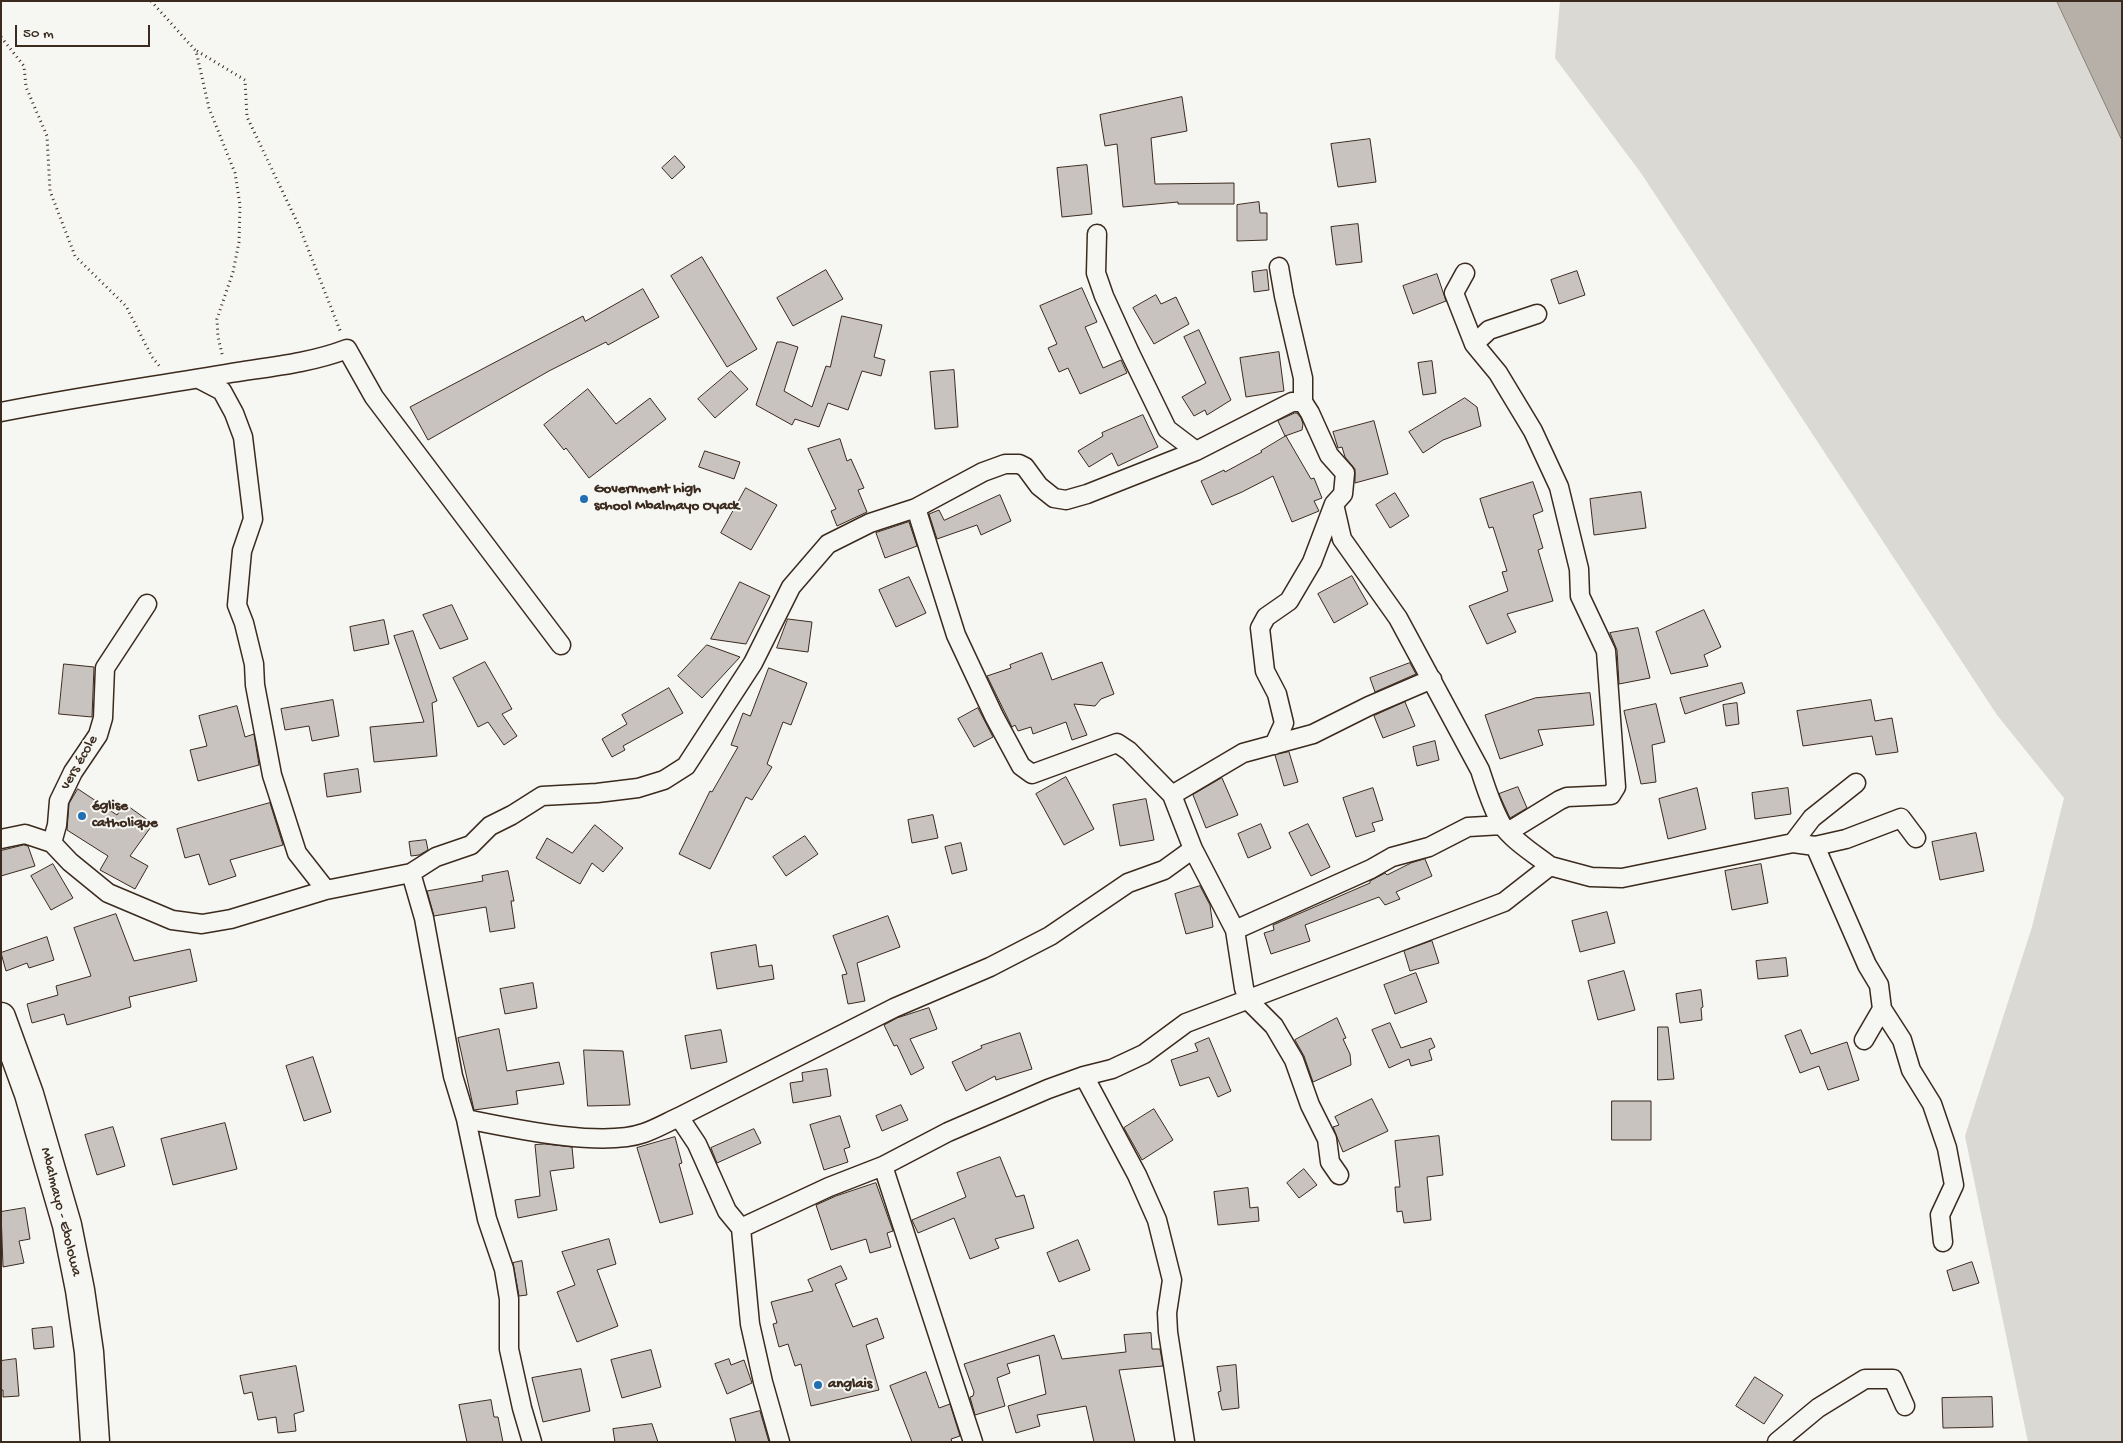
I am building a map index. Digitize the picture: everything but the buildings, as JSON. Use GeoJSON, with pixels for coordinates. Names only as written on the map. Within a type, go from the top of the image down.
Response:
{"type":"FeatureCollection","features":[{"type":"Feature","properties":{"kind":"highway","name":"Mbalmayo - Ebolowa"},"geometry":{"type":"LineString","coordinates":[[1,1017],[29,1094],[67,1225],[80,1290],[89,1352],[95,1442]]}},
{"type":"Feature","properties":{"kind":"street"},"geometry":{"type":"LineString","coordinates":[[1098,234],[1096,273],[1104,296],[1167,429],[1196,451]]}},
{"type":"Feature","properties":{"kind":"street"},"geometry":{"type":"LineString","coordinates":[[1274,745],[1284,723],[1277,694],[1266,671],[1260,628],[1266,617],[1289,601],[1312,562],[1334,504],[1343,494],[1345,473],[1329,455],[1310,413],[1302,402],[1303,378],[1279,267]]}},
{"type":"Feature","properties":{"kind":"street"},"geometry":{"type":"LineString","coordinates":[[1235,930],[1371,869],[1392,857],[1428,847],[1468,827],[1505,828],[1567,797],[1611,795],[1616,787],[1606,651],[1580,596],[1579,568],[1559,487],[1533,431],[1498,373],[1474,344],[1454,293],[1465,273]]}},
{"type":"Feature","properties":{"kind":"street"},"geometry":{"type":"LineString","coordinates":[[1474,344],[1489,330],[1537,314]]}},
{"type":"Feature","properties":{"kind":"street"},"geometry":{"type":"LineString","coordinates":[[1,412],[55,401],[161,386],[292,363],[347,348],[374,397],[561,645]]}},
{"type":"Feature","properties":{"kind":"street"},"geometry":{"type":"LineString","coordinates":[[198,378],[222,391],[234,413],[243,437],[253,519],[242,551],[236,605],[244,623],[254,664],[254,685],[272,774],[297,853],[326,890]]}},
{"type":"Feature","properties":{"kind":"street"},"geometry":{"type":"LineString","coordinates":[[1,839],[25,834],[52,843],[70,862],[108,893],[172,920],[202,924],[231,920],[326,890],[411,873],[436,858],[471,845],[490,826],[542,796],[597,793],[638,788],[664,780],[686,766],[753,663],[791,588],[828,544],[870,523],[916,508],[983,472],[1005,464],[1019,464],[1025,467],[1046,492],[1054,498],[1066,500],[1087,494],[1196,451],[1292,402],[1302,402]]}},
{"type":"Feature","properties":{"kind":"street"},"geometry":{"type":"LineString","coordinates":[[1334,504],[1342,539],[1398,618],[1480,770],[1486,790],[1505,828],[1550,866],[1591,877],[1622,878],[1793,843],[1815,846],[1846,839],[1901,818],[1916,838]]}},
{"type":"Feature","properties":{"kind":"street"},"geometry":{"type":"LineString","coordinates":[[916,508],[956,635],[994,716],[1021,766],[1032,774],[1117,743],[1129,751],[1172,795],[1192,849],[1235,930],[1244,988],[1248,1000],[1274,1026],[1294,1060],[1310,1105],[1327,1139],[1330,1162],[1340,1175]]}},
{"type":"Feature","properties":{"kind":"street","name":"vers école"},"geometry":{"type":"LineString","coordinates":[[52,843],[57,825],[59,800],[73,772],[98,735],[103,718],[105,668],[147,604]]}},
{"type":"Feature","properties":{"kind":"street"},"geometry":{"type":"LineString","coordinates":[[1172,795],[1243,754],[1313,734],[1369,706],[1432,679]]}},
{"type":"Feature","properties":{"kind":"street"},"geometry":{"type":"LineString","coordinates":[[1793,843],[1812,818],[1856,783]]}},
{"type":"Feature","properties":{"kind":"street"},"geometry":{"type":"LineString","coordinates":[[1815,846],[1867,965],[1878,985],[1882,1008],[1902,1040],[1911,1070],[1932,1104],[1946,1148],[1954,1185],[1940,1215],[1943,1242]]}},
{"type":"Feature","properties":{"kind":"street"},"geometry":{"type":"LineString","coordinates":[[466,1119],[519,1130],[584,1137],[619,1137],[643,1133],[680,1117],[878,1016],[990,967],[1050,936],[1128,883],[1164,870],[1192,849]]}},
{"type":"Feature","properties":{"kind":"street"},"geometry":{"type":"LineString","coordinates":[[741,1228],[829,1187],[883,1166],[948,1132],[1048,1089],[1084,1076],[1112,1069],[1144,1054],[1186,1023],[1504,902],[1550,866]]}},
{"type":"Feature","properties":{"kind":"street"},"geometry":{"type":"LineString","coordinates":[[411,873],[424,918],[452,1076],[466,1119],[487,1219],[504,1269],[510,1299],[509,1349],[522,1408],[532,1442]]}},
{"type":"Feature","properties":{"kind":"street"},"geometry":{"type":"LineString","coordinates":[[1864,1040],[1882,1008]]}},
{"type":"Feature","properties":{"kind":"street"},"geometry":{"type":"LineString","coordinates":[[1084,1076],[1137,1175],[1158,1220],[1172,1280],[1167,1313],[1168,1332],[1185,1442]]}},
{"type":"Feature","properties":{"kind":"street"},"geometry":{"type":"LineString","coordinates":[[680,1117],[697,1144],[727,1212],[741,1228],[750,1324],[763,1382],[780,1442]]}},
{"type":"Feature","properties":{"kind":"street"},"geometry":{"type":"LineString","coordinates":[[883,1166],[973,1442]]}},
{"type":"Feature","properties":{"kind":"street"},"geometry":{"type":"LineString","coordinates":[[1777,1442],[1818,1408],[1865,1379],[1893,1379],[1905,1406]]}},
{"type":"Feature","properties":{"kind":"path"},"geometry":{"type":"LineString","coordinates":[[151,1],[196,51],[245,80],[247,117],[300,226],[347,348]]}},
{"type":"Feature","properties":{"kind":"path"},"geometry":{"type":"LineString","coordinates":[[1,37],[24,66],[26,87],[47,136],[50,191],[75,256],[126,306],[152,357],[163,371],[161,386]]}},
{"type":"Feature","properties":{"kind":"path"},"geometry":{"type":"LineString","coordinates":[[196,51],[206,100],[235,173],[240,205],[239,242],[233,272],[217,319],[218,338],[227,374]]}},
{"type":"Feature","properties":{"kind":"shaded area"},"geometry":{"type":"Polygon","coordinates":[[[1560,1],[2057,1],[2122,140],[2122,1442],[2028,1442],[1965,1136],[2032,927],[2064,798],[1997,715],[1641,173],[1555,58],[1560,1]]]}},
{"type":"Feature","properties":{"kind":"shaded area"},"geometry":{"type":"Polygon","coordinates":[[[2057,1],[2122,1],[2122,140],[2057,1]]]}},
{"type":"Feature","properties":{"kind":"place","name":"Government high school Mbalmayo Oyack"},"geometry":{"type":"Point","coordinates":[584,499]}},
{"type":"Feature","properties":{"kind":"place","name":"église catholique"},"geometry":{"type":"Point","coordinates":[82,816]}},
{"type":"Feature","properties":{"kind":"place","name":"anglais"},"geometry":{"type":"Point","coordinates":[818,1385]}}]}
